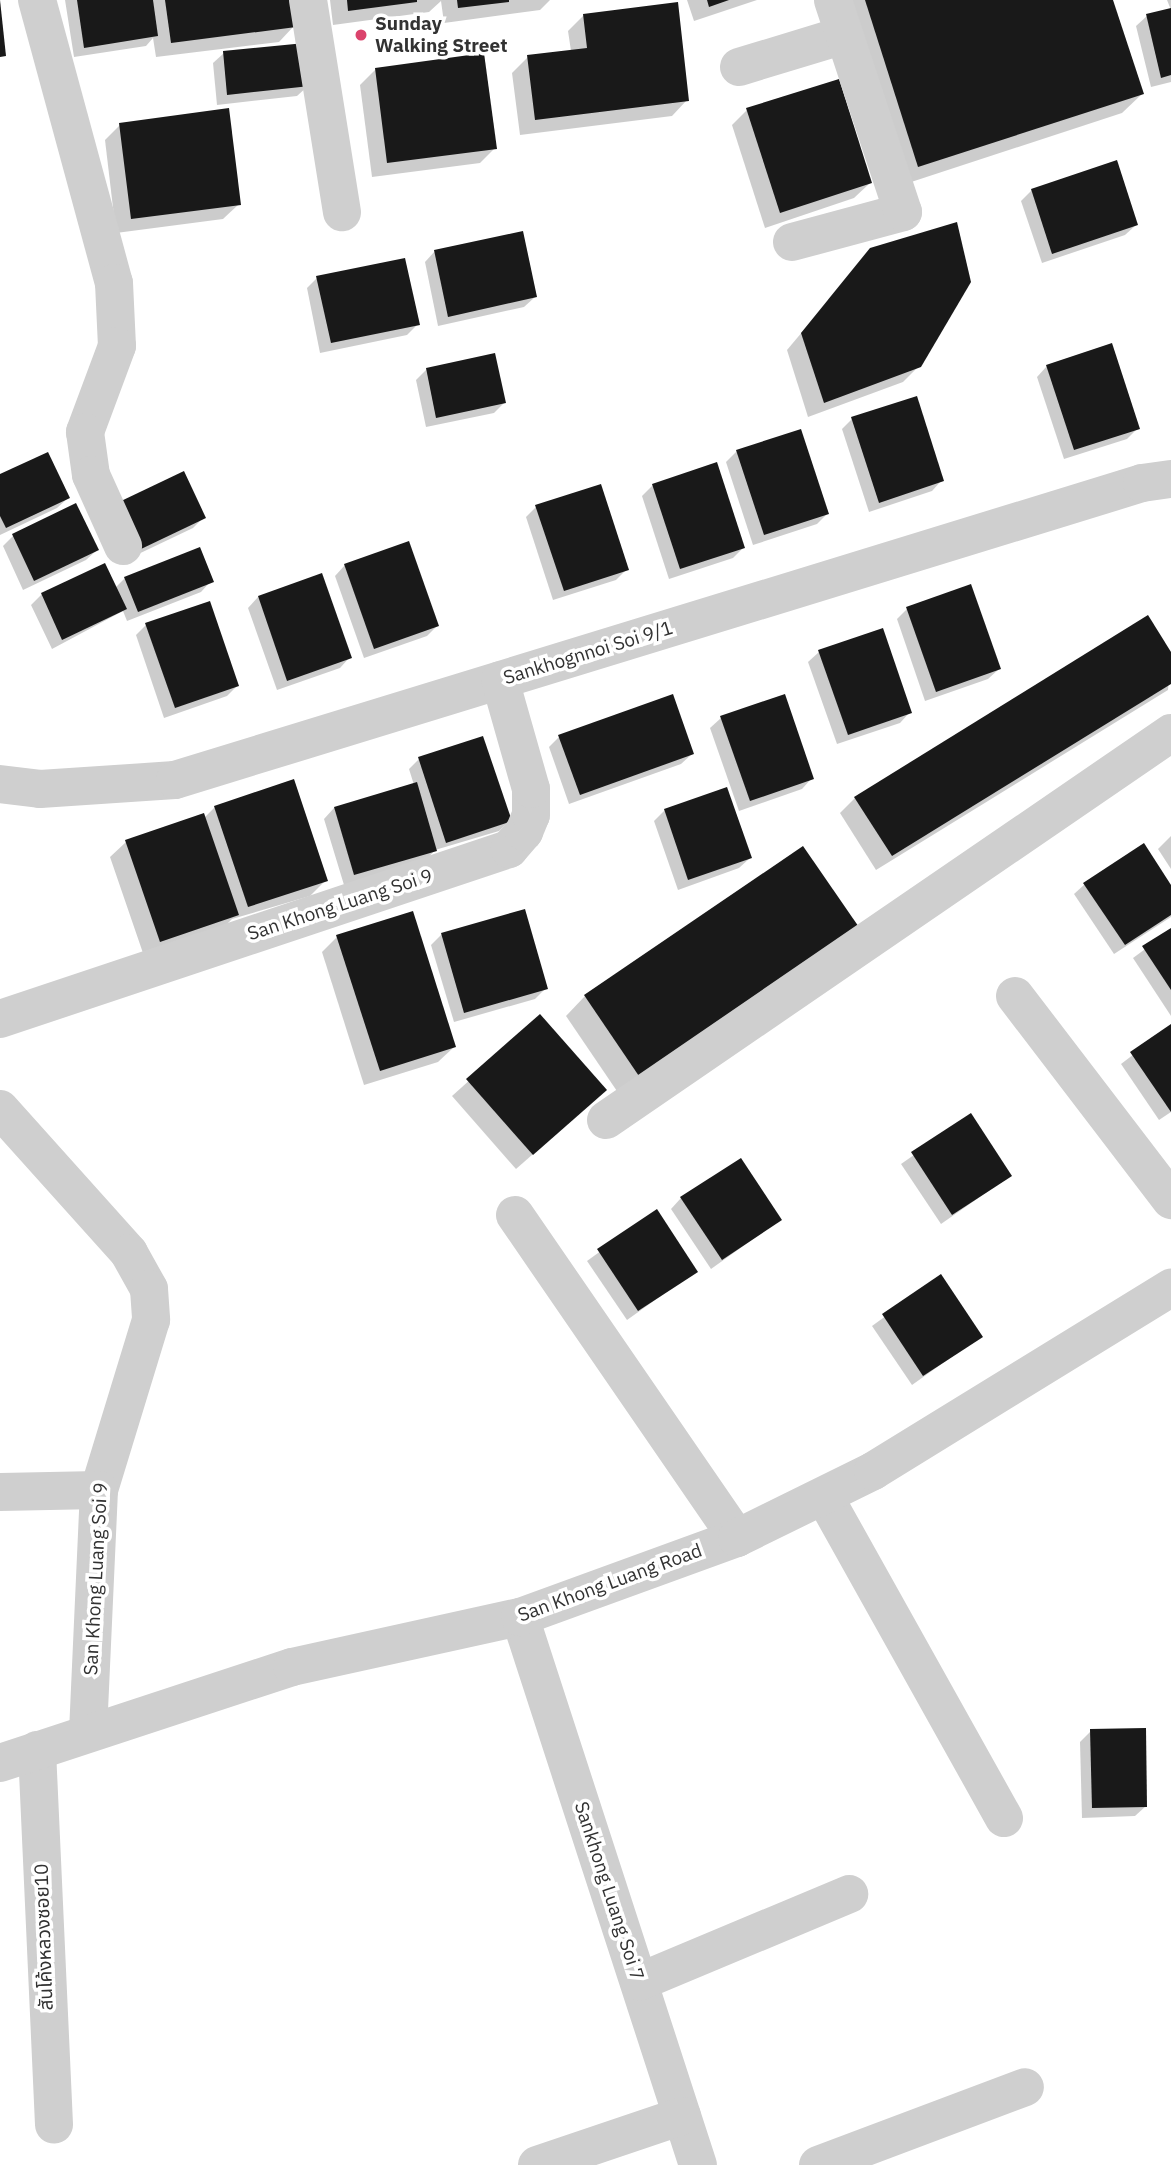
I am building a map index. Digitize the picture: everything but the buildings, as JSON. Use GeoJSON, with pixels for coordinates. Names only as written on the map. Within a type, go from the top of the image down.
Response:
{"type":"FeatureCollection","features":[{"type":"Feature","properties":{"kind":"street"},"geometry":{"type":"LineString","coordinates":[[37,0],[114,283],[117,346],[85,432],[91,475],[123,546]]}},
{"type":"Feature","properties":{"kind":"street"},"geometry":{"type":"LineString","coordinates":[[308,0],[342,212]]}},
{"type":"Feature","properties":{"kind":"street"},"geometry":{"type":"LineString","coordinates":[[739,66],[838,17],[903,212],[792,242]]}},
{"type":"Feature","properties":{"kind":"street","name":"Sankhognnoi Soi 9/1"},"geometry":{"type":"LineString","coordinates":[[0,784],[40,789],[174,780],[1142,483],[1171,479]]}},
{"type":"Feature","properties":{"kind":"street","name":"San Khong Luang Soi 9"},"geometry":{"type":"LineString","coordinates":[[0,1019],[509,849],[524,832],[531,815],[531,789],[500,680]]}},
{"type":"Feature","properties":{"kind":"street"},"geometry":{"type":"LineString","coordinates":[[606,1120],[1171,733]]}},
{"type":"Feature","properties":{"kind":"street"},"geometry":{"type":"LineString","coordinates":[[1015,996],[1171,1200]]}},
{"type":"Feature","properties":{"kind":"street","name":"San Khong Luang Soi 9"},"geometry":{"type":"LineString","coordinates":[[0,1109],[129,1253],[149,1289],[151,1320],[99,1490],[88,1733]]}},
{"type":"Feature","properties":{"kind":"street"},"geometry":{"type":"LineString","coordinates":[[515,1215],[737,1538]]}},
{"type":"Feature","properties":{"kind":"street","name":"San Khong Luang Road"},"geometry":{"type":"LineString","coordinates":[[0,1763],[292,1667],[520,1617],[737,1538],[873,1471],[1171,1288]]}},
{"type":"Feature","properties":{"kind":"street"},"geometry":{"type":"LineString","coordinates":[[0,1492],[99,1490]]}},
{"type":"Feature","properties":{"kind":"street"},"geometry":{"type":"LineString","coordinates":[[824,1496],[1004,1818]]}},
{"type":"Feature","properties":{"kind":"street","name":"Sankhong Luang Soi 7"},"geometry":{"type":"LineString","coordinates":[[520,1617],[698,2165]]}},
{"type":"Feature","properties":{"kind":"street","name":"สันโค้งหลวงซอย10"},"geometry":{"type":"LineString","coordinates":[[37,1750],[54,2125]]}},
{"type":"Feature","properties":{"kind":"street"},"geometry":{"type":"LineString","coordinates":[[639,1982],[849,1894]]}},
{"type":"Feature","properties":{"kind":"street"},"geometry":{"type":"LineString","coordinates":[[818,2165],[1025,2087]]}},
{"type":"Feature","properties":{"kind":"street"},"geometry":{"type":"LineString","coordinates":[[537,2165],[682,2116]]}},
{"type":"Feature","properties":{"kind":"place","name":"Sunday Walking Street"},"geometry":{"type":"Point","coordinates":[361,35]}}]}
